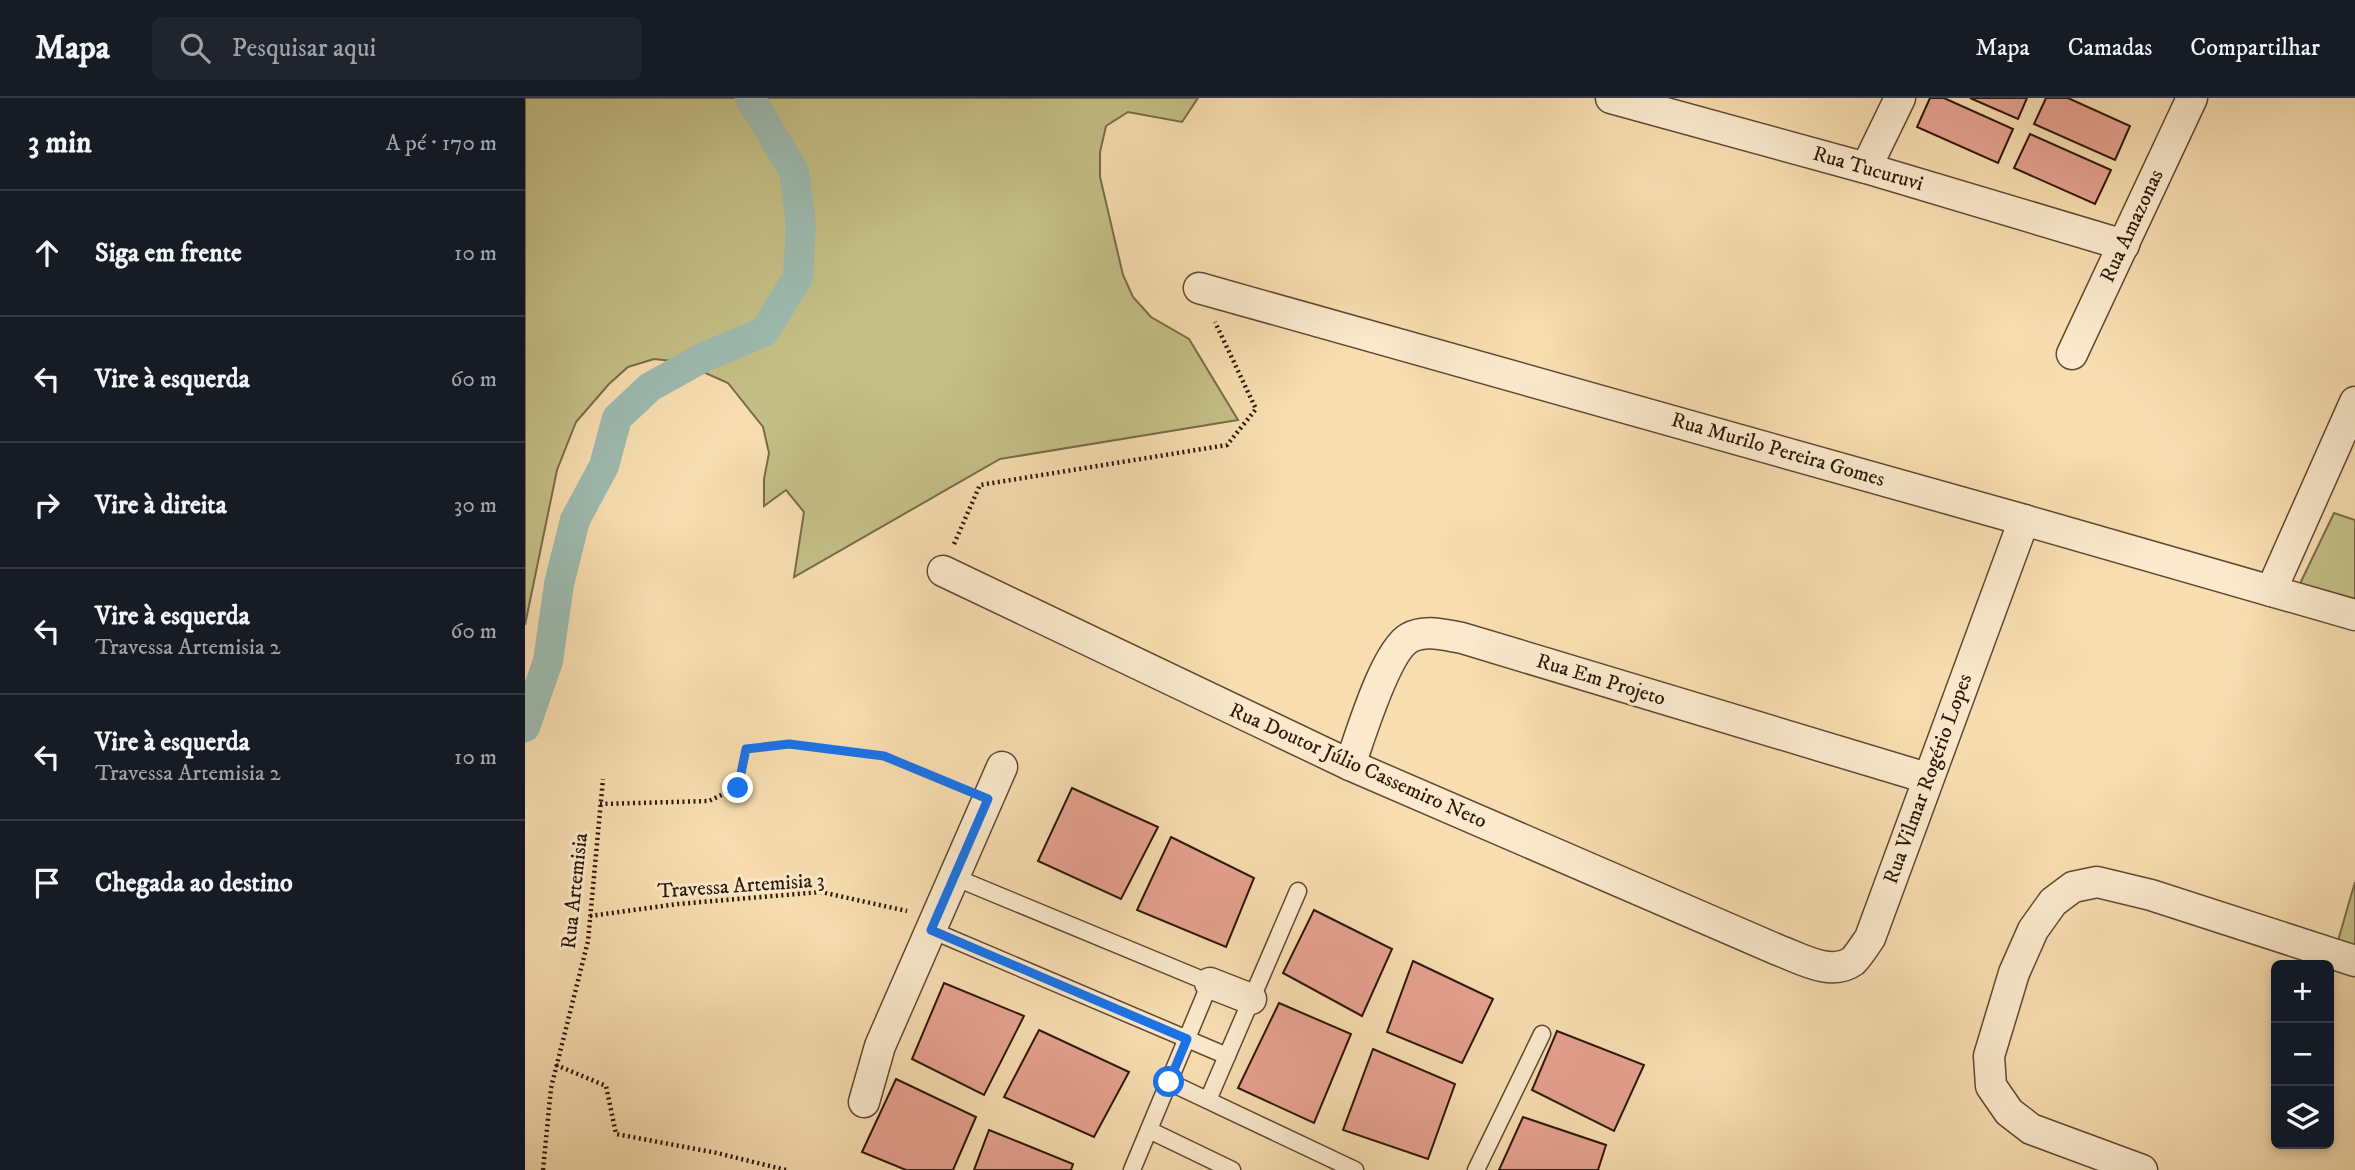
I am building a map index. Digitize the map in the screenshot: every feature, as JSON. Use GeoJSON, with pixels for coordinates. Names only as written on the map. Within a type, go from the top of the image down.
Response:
{"type":"FeatureCollection","features":[{"type":"Feature","properties":{"kind":"street","name":"Rua Tucuruvi"},"geometry":{"type":"LineString","coordinates":[[1611,98],[1866,168],[2123,245]]}},
{"type":"Feature","properties":{"kind":"street"},"geometry":{"type":"LineString","coordinates":[[1866,168],[1900,98]]}},
{"type":"Feature","properties":{"kind":"street","name":"Rua Amazonas"},"geometry":{"type":"LineString","coordinates":[[2072,354],[2192,98]]}},
{"type":"Feature","properties":{"kind":"street","name":"Rua Murilo Pereira Gomes"},"geometry":{"type":"LineString","coordinates":[[1199,288],[2355,615]]}},
{"type":"Feature","properties":{"kind":"street"},"geometry":{"type":"LineString","coordinates":[[2271,590],[2355,402]]}},
{"type":"Feature","properties":{"kind":"street","name":"Rua Vilmar Rogério Lopes"},"geometry":{"type":"LineString","coordinates":[[1779,950],[1820,966],[1837,967],[1852,961],[1870,939],[2024,520]]}},
{"type":"Feature","properties":{"kind":"street","name":"Rua Doutor Júlio Cassemiro Neto"},"geometry":{"type":"LineString","coordinates":[[943,570],[1350,765],[1779,950]]}},
{"type":"Feature","properties":{"kind":"street","name":"Rua Em Projeto"},"geometry":{"type":"LineString","coordinates":[[1350,765],[1389,660],[1408,639],[1430,632],[1462,638],[1927,778]]}},
{"type":"Feature","properties":{"kind":"street"},"geometry":{"type":"LineString","coordinates":[[863,1102],[880,1046],[1002,767]]}},
{"type":"Feature","properties":{"kind":"street"},"geometry":{"type":"LineString","coordinates":[[2141,1170],[2031,1129],[2009,1112],[1991,1086],[1989,1056],[2014,974],[2033,930],[2053,902],[2073,887],[2097,883],[2151,895],[2355,961]]}},
{"type":"Feature","properties":{"kind":"street"},"geometry":{"type":"LineString","coordinates":[[1210,983],[1251,999]]}},
{"type":"Feature","properties":{"kind":"lane"},"geometry":{"type":"LineString","coordinates":[[954,877],[1210,983],[1132,1170]]}},
{"type":"Feature","properties":{"kind":"lane"},"geometry":{"type":"LineString","coordinates":[[1208,1100],[1298,891]]}},
{"type":"Feature","properties":{"kind":"lane"},"geometry":{"type":"LineString","coordinates":[[933,923],[1227,1056]]}},
{"type":"Feature","properties":{"kind":"lane"},"geometry":{"type":"LineString","coordinates":[[1476,1170],[1542,1034]]}},
{"type":"Feature","properties":{"kind":"lane"},"geometry":{"type":"LineString","coordinates":[[1169,1082],[1355,1170]]}},
{"type":"Feature","properties":{"kind":"lane"},"geometry":{"type":"LineString","coordinates":[[1149,1130],[1233,1170]]}},
{"type":"Feature","properties":{"kind":"path"},"geometry":{"type":"LineString","coordinates":[[943,570],[980,485],[1227,445],[1256,409],[1199,288]]}},
{"type":"Feature","properties":{"kind":"path"},"geometry":{"type":"LineString","coordinates":[[600,804],[709,801],[738,788],[746,749],[789,744],[884,756],[988,799]]}},
{"type":"Feature","properties":{"kind":"path","name":"Rua Artemisia"},"geometry":{"type":"LineString","coordinates":[[543,1170],[551,1088],[588,941],[603,779]]}},
{"type":"Feature","properties":{"kind":"path","name":"Travessa Artemisia 3"},"geometry":{"type":"LineString","coordinates":[[590,916],[678,904],[821,892],[933,923]]}},
{"type":"Feature","properties":{"kind":"path"},"geometry":{"type":"LineString","coordinates":[[556,1065],[606,1086],[616,1134],[717,1153],[786,1170]]}},
{"type":"Feature","properties":{"kind":"shaded area"},"geometry":{"type":"Polygon","coordinates":[[[525,98],[1198,98],[1182,122],[1128,112],[1106,126],[1100,152],[1100,177],[1123,275],[1133,297],[1151,317],[1189,339],[1238,420],[1000,459],[794,577],[804,512],[786,490],[764,506],[764,479],[769,453],[763,427],[728,383],[681,362],[654,359],[628,367],[609,384],[576,422],[557,470],[525,625],[525,98]]]}},
{"type":"Feature","properties":{"kind":"shaded area"},"geometry":{"type":"Polygon","coordinates":[[[2334,513],[2355,520],[2355,608],[2297,590],[2334,513]]]}},
{"type":"Feature","properties":{"kind":"shaded area"},"geometry":{"type":"Polygon","coordinates":[[[2355,882],[2355,956],[2335,951],[2355,882]]]}},
{"type":"Feature","properties":{"kind":"building"},"geometry":{"type":"Polygon","coordinates":[[[1930,98],[1944,98],[2013,129],[1998,163],[1917,127],[1930,98]]]}},
{"type":"Feature","properties":{"kind":"building"},"geometry":{"type":"Polygon","coordinates":[[[1970,98],[2027,98],[2018,119],[1970,98]]]}},
{"type":"Feature","properties":{"kind":"building"},"geometry":{"type":"Polygon","coordinates":[[[2046,98],[2068,98],[2130,126],[2115,160],[2034,124],[2046,98]]]}},
{"type":"Feature","properties":{"kind":"building"},"geometry":{"type":"Polygon","coordinates":[[[2030,134],[2111,170],[2095,204],[2014,168],[2030,134]]]}},
{"type":"Feature","properties":{"kind":"building"},"geometry":{"type":"Polygon","coordinates":[[[1072,788],[1158,827],[1121,899],[1038,861],[1072,788]]]}},
{"type":"Feature","properties":{"kind":"building"},"geometry":{"type":"Polygon","coordinates":[[[1171,837],[1254,878],[1226,947],[1137,910],[1171,837]]]}},
{"type":"Feature","properties":{"kind":"building"},"geometry":{"type":"Polygon","coordinates":[[[1314,910],[1392,949],[1362,1016],[1283,973],[1314,910]]]}},
{"type":"Feature","properties":{"kind":"building"},"geometry":{"type":"Polygon","coordinates":[[[1413,961],[1493,999],[1462,1063],[1387,1032],[1413,961]]]}},
{"type":"Feature","properties":{"kind":"building"},"geometry":{"type":"Polygon","coordinates":[[[944,983],[1024,1016],[984,1095],[912,1059],[944,983]]]}},
{"type":"Feature","properties":{"kind":"building"},"geometry":{"type":"Polygon","coordinates":[[[1279,1003],[1351,1034],[1314,1123],[1238,1088],[1279,1003]]]}},
{"type":"Feature","properties":{"kind":"building"},"geometry":{"type":"Polygon","coordinates":[[[1039,1030],[1129,1072],[1094,1137],[1004,1097],[1039,1030]]]}},
{"type":"Feature","properties":{"kind":"building"},"geometry":{"type":"Polygon","coordinates":[[[1557,1031],[1644,1065],[1614,1131],[1532,1090],[1557,1031]]]}},
{"type":"Feature","properties":{"kind":"building"},"geometry":{"type":"Polygon","coordinates":[[[1373,1049],[1455,1084],[1428,1159],[1343,1130],[1373,1049]]]}},
{"type":"Feature","properties":{"kind":"building"},"geometry":{"type":"Polygon","coordinates":[[[896,1079],[976,1117],[953,1170],[906,1170],[862,1152],[896,1079]]]}},
{"type":"Feature","properties":{"kind":"building"},"geometry":{"type":"Polygon","coordinates":[[[1523,1117],[1606,1145],[1598,1170],[1499,1170],[1523,1117]]]}},
{"type":"Feature","properties":{"kind":"building"},"geometry":{"type":"Polygon","coordinates":[[[989,1130],[1073,1164],[1071,1170],[974,1170],[989,1130]]]}},
{"type":"Feature","properties":{"kind":"waterway"},"geometry":{"type":"LineString","coordinates":[[525,727],[548,661],[559,584],[575,520],[604,466],[617,418],[650,387],[704,357],[764,332],[798,277],[801,225],[794,171],[750,98]]}},
{"type":"Feature","properties":{"kind":"route"},"geometry":{"type":"LineString","coordinates":[[738,788],[746,749],[789,744],[884,756],[988,799],[931,930],[1187,1039],[1169,1082]]}}]}
